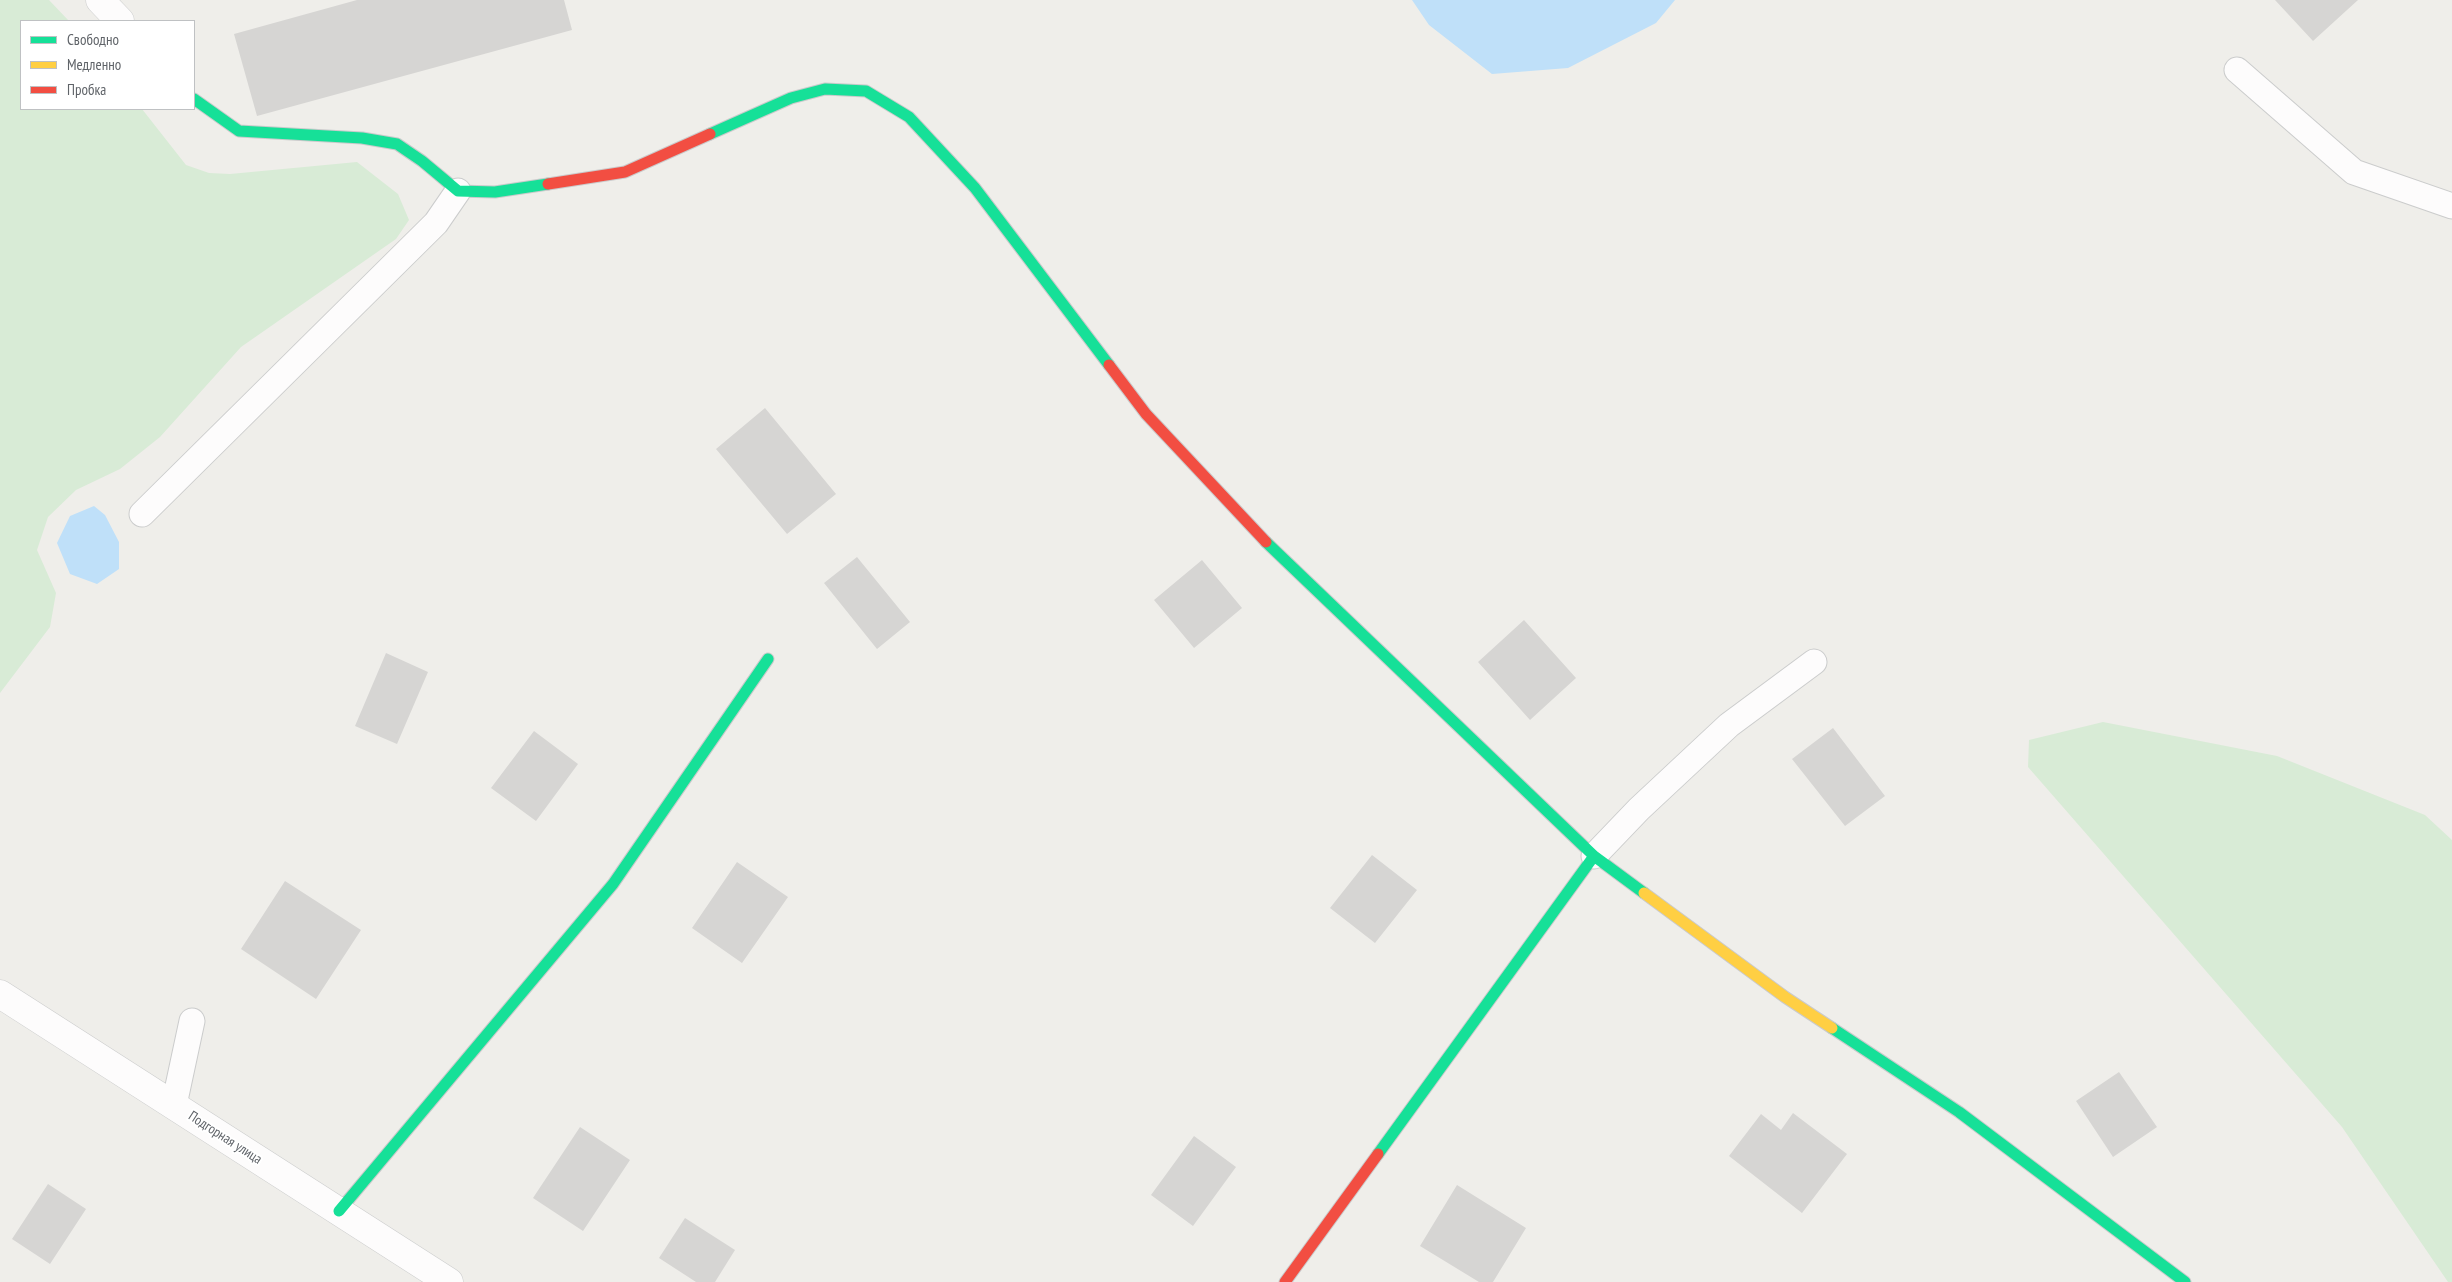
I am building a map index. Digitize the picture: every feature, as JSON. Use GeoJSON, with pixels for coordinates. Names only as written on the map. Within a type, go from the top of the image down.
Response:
{"type":"FeatureCollection","features":[{"type":"Feature","properties":{"kind":"street"},"geometry":{"type":"LineString","coordinates":[[100,0],[119,20]]}},
{"type":"Feature","properties":{"kind":"street"},"geometry":{"type":"LineString","coordinates":[[195,101],[240,131],[362,138],[397,144],[422,161],[458,191],[495,192],[625,172],[791,98],[825,89],[866,91],[910,117],[976,188],[1146,414],[1252,528],[1594,856],[1785,997],[1959,1112],[2185,1282]]}},
{"type":"Feature","properties":{"kind":"street"},"geometry":{"type":"LineString","coordinates":[[339,1211],[612,884],[768,659]]}},
{"type":"Feature","properties":{"kind":"street"},"geometry":{"type":"LineString","coordinates":[[1284,1282],[1594,856]]}},
{"type":"Feature","properties":{"kind":"street","name":"Подгорная улица"},"geometry":{"type":"LineString","coordinates":[[0,994],[449,1282]]}},
{"type":"Feature","properties":{"kind":"lane"},"geometry":{"type":"LineString","coordinates":[[2237,70],[2354,172],[2452,206]]}},
{"type":"Feature","properties":{"kind":"lane"},"geometry":{"type":"LineString","coordinates":[[142,514],[436,223],[458,191]]}},
{"type":"Feature","properties":{"kind":"lane"},"geometry":{"type":"LineString","coordinates":[[1594,856],[1639,809],[1729,726],[1814,662]]}},
{"type":"Feature","properties":{"kind":"lane"},"geometry":{"type":"LineString","coordinates":[[174,1105],[192,1021]]}},
{"type":"Feature","properties":{"kind":"green space"},"geometry":{"type":"Polygon","coordinates":[[[0,0],[49,0],[68,20],[20,20],[20,110],[143,110],[186,165],[209,173],[230,174],[357,162],[398,194],[409,220],[396,239],[241,347],[160,437],[120,469],[76,490],[48,517],[37,550],[56,593],[50,627],[0,693],[0,0]]]}},
{"type":"Feature","properties":{"kind":"green space"},"geometry":{"type":"Polygon","coordinates":[[[2103,722],[2277,756],[2425,815],[2452,840],[2452,1282],[2448,1282],[2342,1127],[2028,767],[2029,740],[2103,722]]]}},
{"type":"Feature","properties":{"kind":"water"},"geometry":{"type":"Polygon","coordinates":[[[1412,0],[1675,0],[1656,23],[1568,68],[1492,74],[1429,25],[1412,0]]]}},
{"type":"Feature","properties":{"kind":"water"},"geometry":{"type":"Polygon","coordinates":[[[94,506],[105,515],[119,542],[119,569],[97,584],[70,574],[57,543],[70,516],[94,506]]]}},
{"type":"Feature","properties":{"kind":"building"},"geometry":{"type":"Polygon","coordinates":[[[357,0],[564,0],[572,30],[257,116],[234,34],[357,0]]]}},
{"type":"Feature","properties":{"kind":"building"},"geometry":{"type":"Polygon","coordinates":[[[2275,0],[2358,0],[2313,41],[2275,0]]]}},
{"type":"Feature","properties":{"kind":"building"},"geometry":{"type":"Polygon","coordinates":[[[765,408],[836,494],[787,534],[716,449],[765,408]]]}},
{"type":"Feature","properties":{"kind":"building"},"geometry":{"type":"Polygon","coordinates":[[[857,557],[910,622],[877,649],[824,583],[857,557]]]}},
{"type":"Feature","properties":{"kind":"building"},"geometry":{"type":"Polygon","coordinates":[[[1202,560],[1242,608],[1194,648],[1154,600],[1202,560]]]}},
{"type":"Feature","properties":{"kind":"building"},"geometry":{"type":"Polygon","coordinates":[[[1524,620],[1576,678],[1530,720],[1478,662],[1524,620]]]}},
{"type":"Feature","properties":{"kind":"building"},"geometry":{"type":"Polygon","coordinates":[[[386,653],[428,672],[397,744],[355,726],[386,653]]]}},
{"type":"Feature","properties":{"kind":"building"},"geometry":{"type":"Polygon","coordinates":[[[1833,728],[1885,796],[1845,826],[1792,759],[1833,728]]]}},
{"type":"Feature","properties":{"kind":"building"},"geometry":{"type":"Polygon","coordinates":[[[534,731],[578,764],[536,821],[491,788],[534,731]]]}},
{"type":"Feature","properties":{"kind":"building"},"geometry":{"type":"Polygon","coordinates":[[[1372,855],[1417,890],[1375,943],[1330,908],[1372,855]]]}},
{"type":"Feature","properties":{"kind":"building"},"geometry":{"type":"Polygon","coordinates":[[[737,862],[788,897],[742,963],[692,928],[737,862]]]}},
{"type":"Feature","properties":{"kind":"building"},"geometry":{"type":"Polygon","coordinates":[[[285,881],[361,930],[316,999],[241,949],[285,881]]]}},
{"type":"Feature","properties":{"kind":"building"},"geometry":{"type":"Polygon","coordinates":[[[2119,1072],[2157,1127],[2113,1157],[2076,1101],[2119,1072]]]}},
{"type":"Feature","properties":{"kind":"building"},"geometry":{"type":"Polygon","coordinates":[[[1793,1113],[1847,1154],[1802,1213],[1729,1156],[1761,1114],[1781,1130],[1793,1113]]]}},
{"type":"Feature","properties":{"kind":"building"},"geometry":{"type":"Polygon","coordinates":[[[580,1127],[630,1160],[583,1231],[533,1198],[580,1127]]]}},
{"type":"Feature","properties":{"kind":"building"},"geometry":{"type":"Polygon","coordinates":[[[1194,1136],[1236,1167],[1193,1226],[1151,1195],[1194,1136]]]}},
{"type":"Feature","properties":{"kind":"building"},"geometry":{"type":"Polygon","coordinates":[[[48,1184],[86,1209],[50,1264],[12,1239],[48,1184]]]}},
{"type":"Feature","properties":{"kind":"building"},"geometry":{"type":"Polygon","coordinates":[[[1457,1185],[1526,1228],[1493,1282],[1479,1282],[1420,1246],[1457,1185]]]}},
{"type":"Feature","properties":{"kind":"building"},"geometry":{"type":"Polygon","coordinates":[[[685,1218],[735,1250],[715,1282],[696,1282],[659,1258],[685,1218]]]}},
{"type":"Feature","properties":{"kind":"traffic: fast"},"geometry":{"type":"LineString","coordinates":[[710,134],[791,98],[825,89],[866,91],[909,117],[975,188],[1109,365]]}},
{"type":"Feature","properties":{"kind":"traffic: fast"},"geometry":{"type":"LineString","coordinates":[[195,100],[239,131],[362,138],[397,144],[422,161],[458,191],[495,192],[548,184]]}},
{"type":"Feature","properties":{"kind":"traffic: fast"},"geometry":{"type":"LineString","coordinates":[[1266,542],[1594,856],[1644,893]]}},
{"type":"Feature","properties":{"kind":"traffic: fast"},"geometry":{"type":"LineString","coordinates":[[339,1211],[613,884],[768,659]]}},
{"type":"Feature","properties":{"kind":"traffic: fast"},"geometry":{"type":"LineString","coordinates":[[1378,1154],[1594,856]]}},
{"type":"Feature","properties":{"kind":"traffic: fast"},"geometry":{"type":"LineString","coordinates":[[1832,1028],[1959,1112],[2185,1282]]}},
{"type":"Feature","properties":{"kind":"traffic: slow"},"geometry":{"type":"LineString","coordinates":[[1644,893],[1785,997],[1832,1028]]}},
{"type":"Feature","properties":{"kind":"traffic: jam"},"geometry":{"type":"LineString","coordinates":[[548,184],[625,172],[710,134]]}},
{"type":"Feature","properties":{"kind":"traffic: jam"},"geometry":{"type":"LineString","coordinates":[[1109,365],[1146,414],[1266,542]]}},
{"type":"Feature","properties":{"kind":"traffic: jam"},"geometry":{"type":"LineString","coordinates":[[1285,1282],[1378,1154]]}}]}
